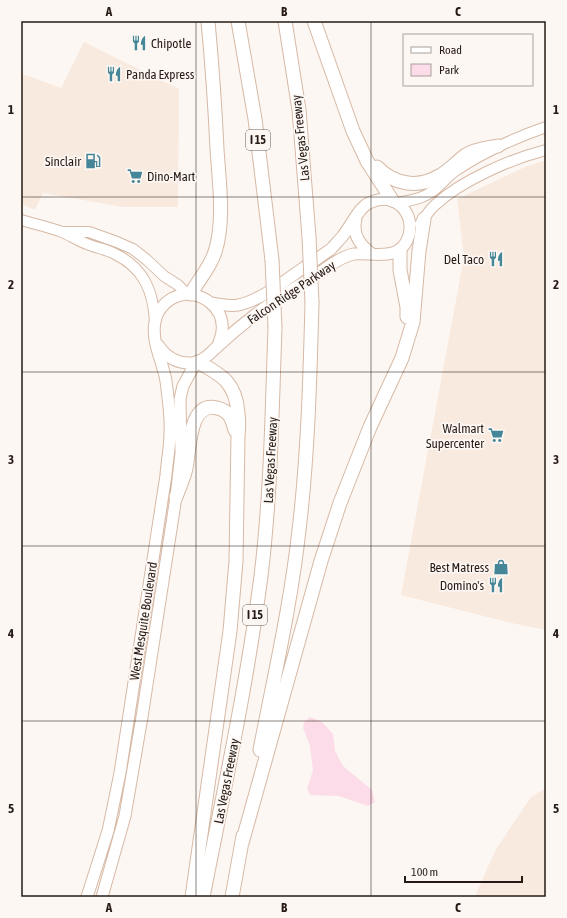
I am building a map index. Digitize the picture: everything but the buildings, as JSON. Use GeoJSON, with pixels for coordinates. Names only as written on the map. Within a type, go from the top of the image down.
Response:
{"type":"FeatureCollection","features":[{"type":"Feature","properties":{"kind":"highway"},"geometry":{"type":"LineString","coordinates":[[189,294],[210,265],[218,243],[220,225],[219,174],[208,21]]}},
{"type":"Feature","properties":{"kind":"highway","name":"Las Vegas Freeway"},"geometry":{"type":"LineString","coordinates":[[203,897],[249,658],[261,574],[271,463],[275,328],[272,260],[256,119],[238,21]]}},
{"type":"Feature","properties":{"kind":"highway","name":"Las Vegas Freeway"},"geometry":{"type":"LineString","coordinates":[[232,897],[291,586],[299,529],[310,377],[312,303],[309,237],[299,110],[285,21]]}},
{"type":"Feature","properties":{"kind":"highway"},"geometry":{"type":"LineString","coordinates":[[314,21],[353,131],[367,161],[395,202]]}},
{"type":"Feature","properties":{"kind":"highway"},"geometry":{"type":"LineString","coordinates":[[353,131],[375,165],[382,173],[389,178],[411,184],[425,183],[439,177],[467,155],[483,149],[498,146]]}},
{"type":"Feature","properties":{"kind":"highway"},"geometry":{"type":"LineString","coordinates":[[242,843],[321,561],[340,503],[370,427],[402,358],[413,322],[419,251],[424,219]]}},
{"type":"Feature","properties":{"kind":"highway"},"geometry":{"type":"LineString","coordinates":[[402,246],[400,270],[407,307],[407,324],[409,332]]}},
{"type":"Feature","properties":{"kind":"highway"},"geometry":{"type":"LineString","coordinates":[[192,897],[230,631],[236,561],[239,428],[237,405],[234,393],[228,382],[220,375],[197,362]]}},
{"type":"Feature","properties":{"kind":"highway"},"geometry":{"type":"LineString","coordinates":[[176,497],[186,469],[194,420],[200,412],[207,408],[215,407],[222,409],[233,420],[238,435]]}},
{"type":"Feature","properties":{"kind":"main road","name":"Falcon Ridge Parkway"},"geometry":{"type":"LineString","coordinates":[[62,232],[89,232],[117,242],[133,249],[164,276],[189,294],[225,306],[237,305],[255,300],[332,248],[347,231],[361,209],[368,203],[380,200],[395,202],[418,199],[433,191],[454,172],[498,146],[524,134],[546,127]]}},
{"type":"Feature","properties":{"kind":"main road"},"geometry":{"type":"LineString","coordinates":[[402,246],[434,205],[458,187],[501,166],[546,150]]}},
{"type":"Feature","properties":{"kind":"main road"},"geometry":{"type":"LineString","coordinates":[[395,202],[406,212],[409,220],[410,229],[408,237],[402,246]]}},
{"type":"Feature","properties":{"kind":"main road"},"geometry":{"type":"LineString","coordinates":[[356,216],[354,225],[357,240],[362,247],[372,254]]}},
{"type":"Feature","properties":{"kind":"main road","name":"Falcon Ridge Parkway"},"geometry":{"type":"LineString","coordinates":[[21,220],[62,232],[87,244],[114,253],[133,265],[141,273],[153,302],[156,342]]}},
{"type":"Feature","properties":{"kind":"main road","name":"Falcon Ridge Parkway"},"geometry":{"type":"LineString","coordinates":[[197,362],[209,356],[218,346],[256,314],[335,261],[354,254],[392,254],[402,246]]}},
{"type":"Feature","properties":{"kind":"main road"},"geometry":{"type":"LineString","coordinates":[[155,321],[159,310],[166,302],[176,296],[189,294]]}},
{"type":"Feature","properties":{"kind":"main road"},"geometry":{"type":"LineString","coordinates":[[208,301],[220,316],[222,331],[218,346]]}},
{"type":"Feature","properties":{"kind":"main road"},"geometry":{"type":"LineString","coordinates":[[156,342],[168,357],[181,362],[197,362]]}},
{"type":"Feature","properties":{"kind":"main road","name":"West Mesquite Boulevard"},"geometry":{"type":"LineString","coordinates":[[87,897],[108,831],[120,773],[166,475],[170,433],[170,409],[166,378],[156,342]]}},
{"type":"Feature","properties":{"kind":"main road","name":"West Mesquite Boulevard"},"geometry":{"type":"LineString","coordinates":[[102,897],[116,850],[130,792],[176,497],[181,453],[180,399],[182,386],[197,362]]}},
{"type":"Feature","properties":{"kind":"shaded area"},"geometry":{"type":"Polygon","coordinates":[[[84,42],[179,89],[178,207],[123,207],[43,193],[35,210],[21,204],[21,74],[61,88],[84,42]]]}},
{"type":"Feature","properties":{"kind":"shaded area"},"geometry":{"type":"Polygon","coordinates":[[[546,160],[546,630],[507,622],[401,595],[464,257],[457,199],[525,167],[546,160]]]}},
{"type":"Feature","properties":{"kind":"shaded area"},"geometry":{"type":"Polygon","coordinates":[[[546,788],[546,897],[476,897],[477,891],[496,849],[531,797],[546,788]]]}},
{"type":"Feature","properties":{"kind":"green space"},"geometry":{"type":"Polygon","coordinates":[[[310,717],[322,722],[333,734],[335,751],[343,766],[372,790],[375,802],[368,806],[339,796],[310,795],[307,789],[313,770],[310,746],[303,728],[304,722],[310,717]]]}},
{"type":"Feature","properties":{"kind":"place","name":"Chipotle"},"geometry":{"type":"Point","coordinates":[139,43]}},
{"type":"Feature","properties":{"kind":"place","name":"Panda Express"},"geometry":{"type":"Point","coordinates":[114,74]}},
{"type":"Feature","properties":{"kind":"place","name":"Sinclair"},"geometry":{"type":"Point","coordinates":[93,161]}},
{"type":"Feature","properties":{"kind":"place","name":"Dino-Mart"},"geometry":{"type":"Point","coordinates":[135,176]}},
{"type":"Feature","properties":{"kind":"place","name":"Del Taco"},"geometry":{"type":"Point","coordinates":[496,259]}},
{"type":"Feature","properties":{"kind":"place","name":"Walmart Supercenter"},"geometry":{"type":"Point","coordinates":[496,435]}},
{"type":"Feature","properties":{"kind":"place","name":"Best Matress"},"geometry":{"type":"Point","coordinates":[501,567]}},
{"type":"Feature","properties":{"kind":"place","name":"Domino's"},"geometry":{"type":"Point","coordinates":[496,585]}}]}
